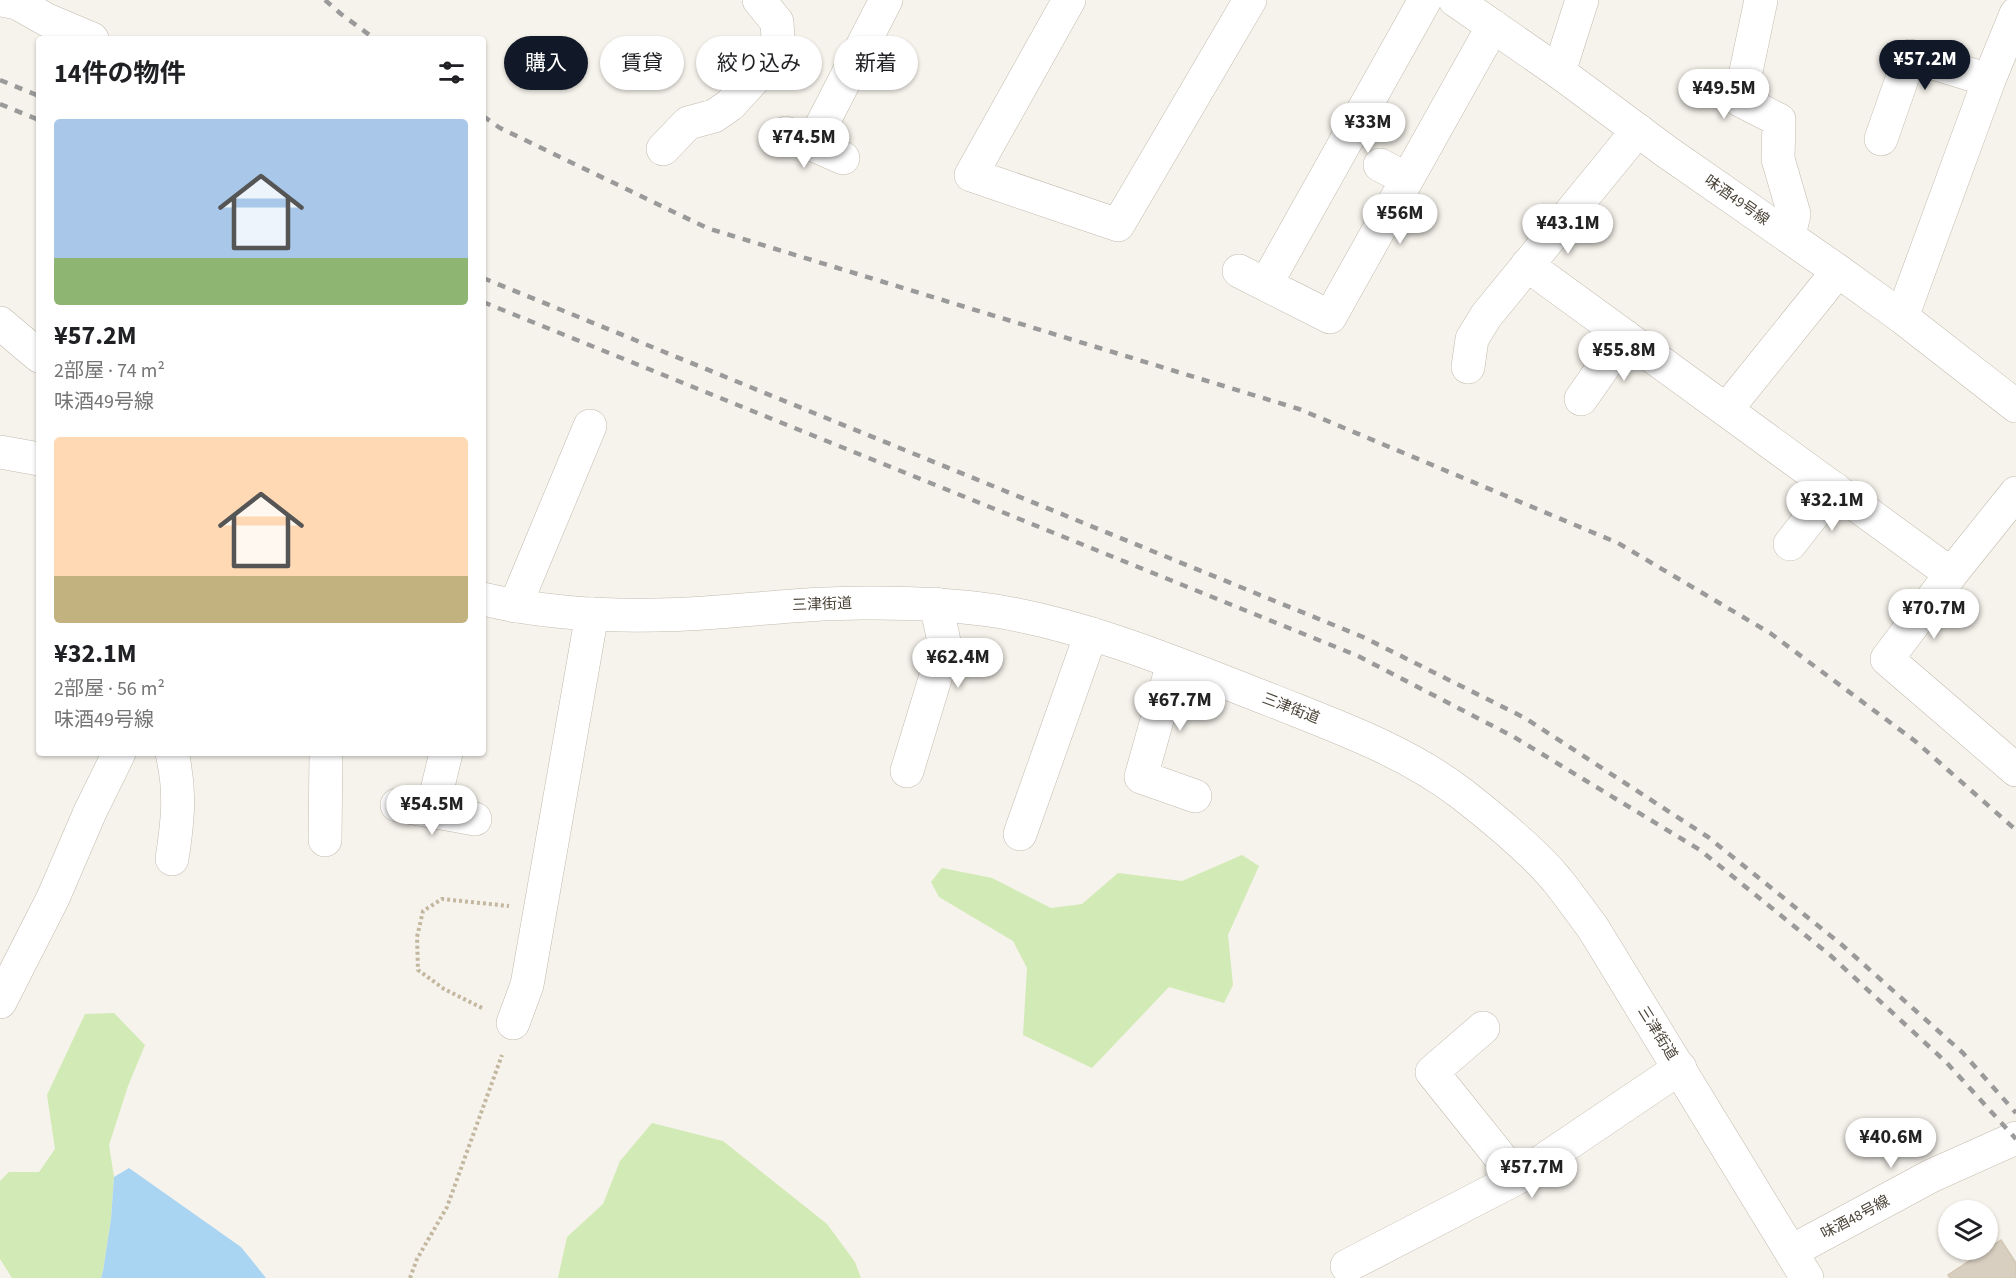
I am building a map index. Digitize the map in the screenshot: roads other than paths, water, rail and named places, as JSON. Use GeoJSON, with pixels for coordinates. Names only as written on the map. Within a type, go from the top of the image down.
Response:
{"type":"FeatureCollection","features":[{"type":"Feature","properties":{"kind":"street"},"geometry":{"type":"LineString","coordinates":[[2,0],[17,3],[47,20],[85,36]]}},
{"type":"Feature","properties":{"kind":"street"},"geometry":{"type":"LineString","coordinates":[[663,148],[688,123],[714,116],[730,105],[773,58],[778,40],[777,22],[759,0]]}},
{"type":"Feature","properties":{"kind":"street"},"geometry":{"type":"LineString","coordinates":[[867,36],[886,0]]}},
{"type":"Feature","properties":{"kind":"street"},"geometry":{"type":"LineString","coordinates":[[1069,0],[971,175],[1118,225],[1250,0]]}},
{"type":"Feature","properties":{"kind":"street"},"geometry":{"type":"LineString","coordinates":[[1425,0],[1253,277],[1330,316],[1394,172],[1493,26]]}},
{"type":"Feature","properties":{"kind":"street","name":"味酒49号線"},"geometry":{"type":"LineString","coordinates":[[1455,0],[1902,317],[2016,406]]}},
{"type":"Feature","properties":{"kind":"street"},"geometry":{"type":"LineString","coordinates":[[1559,72],[1582,0]]}},
{"type":"Feature","properties":{"kind":"street"},"geometry":{"type":"LineString","coordinates":[[1761,0],[1740,100],[1779,120],[1778,159],[1794,214],[1789,236]]}},
{"type":"Feature","properties":{"kind":"street"},"geometry":{"type":"LineString","coordinates":[[1902,317],[1989,80],[2016,14]]}},
{"type":"Feature","properties":{"kind":"street"},"geometry":{"type":"LineString","coordinates":[[1881,139],[1910,56],[1989,80]]}},
{"type":"Feature","properties":{"kind":"street"},"geometry":{"type":"LineString","coordinates":[[834,89],[799,139],[843,158]]}},
{"type":"Feature","properties":{"kind":"street"},"geometry":{"type":"LineString","coordinates":[[1468,368],[1472,339],[1486,316],[1638,130]]}},
{"type":"Feature","properties":{"kind":"street"},"geometry":{"type":"LineString","coordinates":[[1527,265],[1951,574]]}},
{"type":"Feature","properties":{"kind":"street"},"geometry":{"type":"LineString","coordinates":[[1726,410],[1838,271]]}},
{"type":"Feature","properties":{"kind":"street"},"geometry":{"type":"LineString","coordinates":[[0,323],[36,353]]}},
{"type":"Feature","properties":{"kind":"street"},"geometry":{"type":"LineString","coordinates":[[1581,399],[1625,336]]}},
{"type":"Feature","properties":{"kind":"street"},"geometry":{"type":"LineString","coordinates":[[515,606],[590,426]]}},
{"type":"Feature","properties":{"kind":"street"},"geometry":{"type":"LineString","coordinates":[[0,452],[36,458]]}},
{"type":"Feature","properties":{"kind":"street"},"geometry":{"type":"LineString","coordinates":[[1790,544],[1834,488]]}},
{"type":"Feature","properties":{"kind":"street"},"geometry":{"type":"LineString","coordinates":[[2016,493],[1887,659],[2016,770]]}},
{"type":"Feature","properties":{"kind":"street","name":"三津街道"},"geometry":{"type":"LineString","coordinates":[[486,600],[577,614],[676,614],[789,605],[872,603],[936,604],[997,611],[1124,644],[1361,736],[1417,765],[1461,793],[1514,838],[1555,878],[1593,928],[1799,1265]]}},
{"type":"Feature","properties":{"kind":"street"},"geometry":{"type":"LineString","coordinates":[[907,771],[945,646],[936,604]]}},
{"type":"Feature","properties":{"kind":"street"},"geometry":{"type":"LineString","coordinates":[[513,1023],[527,985],[592,614]]}},
{"type":"Feature","properties":{"kind":"street"},"geometry":{"type":"LineString","coordinates":[[1020,834],[1092,634]]}},
{"type":"Feature","properties":{"kind":"street"},"geometry":{"type":"LineString","coordinates":[[1173,663],[1141,777],[1195,796]]}},
{"type":"Feature","properties":{"kind":"street"},"geometry":{"type":"LineString","coordinates":[[0,1002],[54,898],[90,812],[118,756]]}},
{"type":"Feature","properties":{"kind":"street"},"geometry":{"type":"LineString","coordinates":[[172,859],[179,818],[177,774],[173,756]]}},
{"type":"Feature","properties":{"kind":"street"},"geometry":{"type":"LineString","coordinates":[[325,840],[326,756]]}},
{"type":"Feature","properties":{"kind":"street"},"geometry":{"type":"LineString","coordinates":[[432,811],[445,756]]}},
{"type":"Feature","properties":{"kind":"street"},"geometry":{"type":"LineString","coordinates":[[397,805],[475,819]]}},
{"type":"Feature","properties":{"kind":"street"},"geometry":{"type":"LineString","coordinates":[[1483,1028],[1432,1072],[1517,1178]]}},
{"type":"Feature","properties":{"kind":"street"},"geometry":{"type":"LineString","coordinates":[[1347,1266],[1517,1178],[1680,1068]]}},
{"type":"Feature","properties":{"kind":"street","name":"味酒48号線"},"geometry":{"type":"LineString","coordinates":[[1799,1265],[1931,1176],[2016,1138]]}},
{"type":"Feature","properties":{"kind":"water"},"geometry":{"type":"Polygon","coordinates":[[[129,1168],[241,1247],[266,1278],[101,1278],[111,1219],[114,1177],[129,1168]]]}},
{"type":"Feature","properties":{"kind":"railway"},"geometry":{"type":"LineString","coordinates":[[325,0],[371,36]]}},
{"type":"Feature","properties":{"kind":"railway"},"geometry":{"type":"LineString","coordinates":[[0,80],[36,95]]}},
{"type":"Feature","properties":{"kind":"railway"},"geometry":{"type":"LineString","coordinates":[[0,104],[36,119]]}},
{"type":"Feature","properties":{"kind":"railway"},"geometry":{"type":"LineString","coordinates":[[486,118],[500,128],[707,228],[1299,409],[1618,543],[1770,633],[1915,741],[2016,830]]}},
{"type":"Feature","properties":{"kind":"railway"},"geometry":{"type":"LineString","coordinates":[[486,279],[1363,637],[1525,718],[1708,837],[1842,945],[1963,1053],[2016,1113]]}},
{"type":"Feature","properties":{"kind":"railway"},"geometry":{"type":"LineString","coordinates":[[486,303],[1358,656],[1514,737],[1700,850],[1831,956],[1947,1063],[2016,1139]]}}]}
